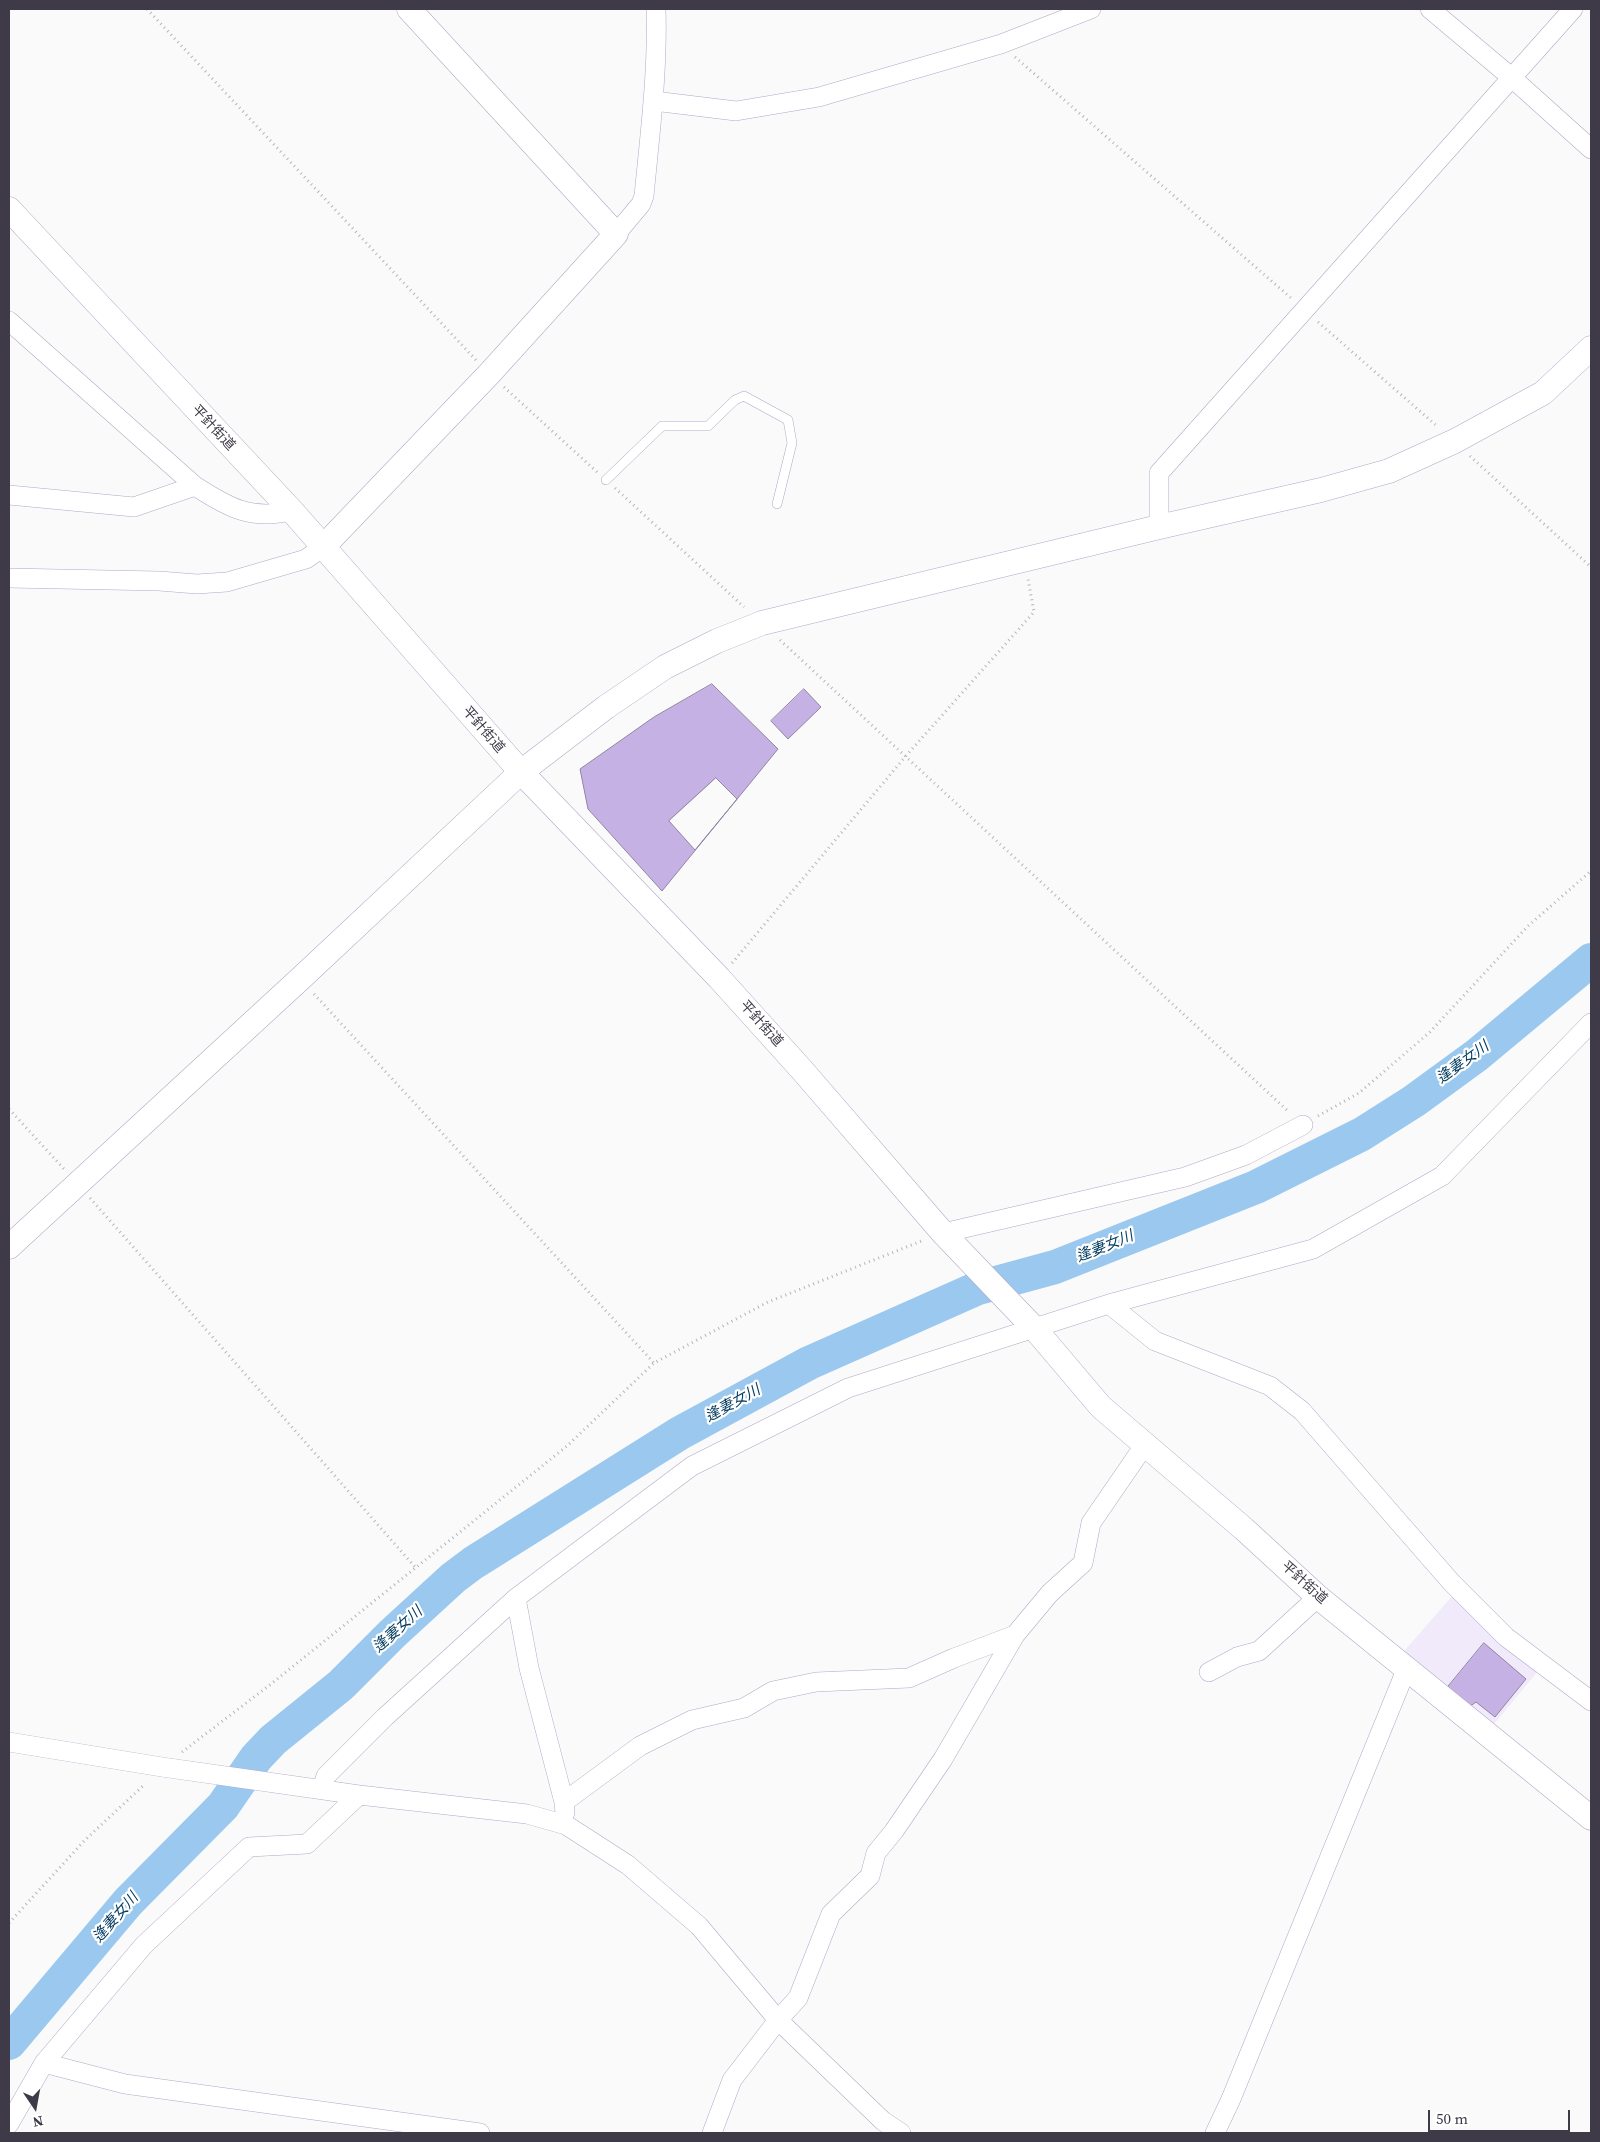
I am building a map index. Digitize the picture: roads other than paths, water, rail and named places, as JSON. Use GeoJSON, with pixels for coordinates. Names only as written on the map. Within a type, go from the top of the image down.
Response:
{"type":"FeatureCollection","features":[{"type":"Feature","properties":{"kind":"street"},"geometry":{"type":"LineString","coordinates":[[409,9],[616,234]]}},
{"type":"Feature","properties":{"kind":"street"},"geometry":{"type":"LineString","coordinates":[[9,578],[159,581],[197,584],[227,582],[306,559],[323,547],[489,374],[641,204],[644,196],[654,101],[657,38],[656,9]]}},
{"type":"Feature","properties":{"kind":"street"},"geometry":{"type":"LineString","coordinates":[[654,101],[736,111],[819,97],[1001,44],[1088,9]]}},
{"type":"Feature","properties":{"kind":"street"},"geometry":{"type":"LineString","coordinates":[[1430,9],[1511,77],[1591,149]]}},
{"type":"Feature","properties":{"kind":"street"},"geometry":{"type":"LineString","coordinates":[[1160,527],[1159,473],[1305,311],[1511,77],[1564,13]]}},
{"type":"Feature","properties":{"kind":"street","name":"平針街道"},"geometry":{"type":"LineString","coordinates":[[9,209],[292,511],[521,772],[719,978],[943,1232],[1034,1328],[1101,1407],[1146,1444],[1318,1597],[1591,1818]]}},
{"type":"Feature","properties":{"kind":"street"},"geometry":{"type":"LineString","coordinates":[[9,321],[195,486],[221,503],[254,515],[272,515],[292,511]]}},
{"type":"Feature","properties":{"kind":"street"},"geometry":{"type":"LineString","coordinates":[[9,1247],[521,772],[606,707],[665,667],[718,641],[762,624],[1160,527],[1321,490],[1389,471],[1455,441],[1543,393],[1591,348]]}},
{"type":"Feature","properties":{"kind":"street"},"geometry":{"type":"LineString","coordinates":[[9,495],[134,507],[195,486]]}},
{"type":"Feature","properties":{"kind":"street"},"geometry":{"type":"LineString","coordinates":[[322,1789],[326,1776],[378,1723],[516,1598],[692,1466],[848,1388],[1109,1304],[1314,1249],[1442,1176],[1591,1023]]}},
{"type":"Feature","properties":{"kind":"street"},"geometry":{"type":"LineString","coordinates":[[943,1232],[1185,1177],[1246,1155],[1303,1125]]}},
{"type":"Feature","properties":{"kind":"street"},"geometry":{"type":"LineString","coordinates":[[1109,1304],[1155,1341],[1270,1386],[1302,1411],[1458,1589],[1506,1636],[1591,1701]]}},
{"type":"Feature","properties":{"kind":"street"},"geometry":{"type":"LineString","coordinates":[[712,2133],[732,2080],[778,2020],[798,1998],[831,1914],[870,1876],[876,1853],[894,1831],[943,1759],[1015,1635],[1050,1593],[1083,1563],[1091,1523],[1146,1444]]}},
{"type":"Feature","properties":{"kind":"street"},"geometry":{"type":"LineString","coordinates":[[1209,1672],[1237,1657],[1259,1650],[1318,1597]]}},
{"type":"Feature","properties":{"kind":"street"},"geometry":{"type":"LineString","coordinates":[[516,1598],[529,1668],[564,1802],[566,1825]]}},
{"type":"Feature","properties":{"kind":"street"},"geometry":{"type":"LineString","coordinates":[[564,1802],[640,1746],[692,1720],[744,1708],[773,1691],[816,1682],[909,1678],[954,1658],[1015,1635]]}},
{"type":"Feature","properties":{"kind":"street"},"geometry":{"type":"LineString","coordinates":[[1215,2133],[1231,2099],[1406,1670]]}},
{"type":"Feature","properties":{"kind":"street"},"geometry":{"type":"LineString","coordinates":[[9,1742],[162,1767],[359,1795],[527,1814],[566,1825],[628,1865],[699,1926],[778,2020],[884,2121],[901,2133]]}},
{"type":"Feature","properties":{"kind":"street"},"geometry":{"type":"LineString","coordinates":[[9,2124],[44,2063],[144,1944],[249,1847],[307,1844],[359,1795]]}},
{"type":"Feature","properties":{"kind":"street"},"geometry":{"type":"LineString","coordinates":[[44,2063],[126,2084],[480,2133]]}},
{"type":"Feature","properties":{"kind":"lane"},"geometry":{"type":"LineString","coordinates":[[606,480],[662,426],[708,426],[735,400],[744,396],[788,420],[792,443],[777,504]]}},
{"type":"Feature","properties":{"kind":"waterway","name":"逢妻女川"},"geometry":{"type":"LineString","coordinates":[[9,2043],[128,1902],[223,1806],[256,1758],[273,1740],[341,1685],[392,1634],[453,1578],[473,1563],[680,1433],[809,1363],[978,1288],[1055,1267],[1256,1187],[1362,1134],[1414,1101],[1477,1055],[1591,960]]}}]}
